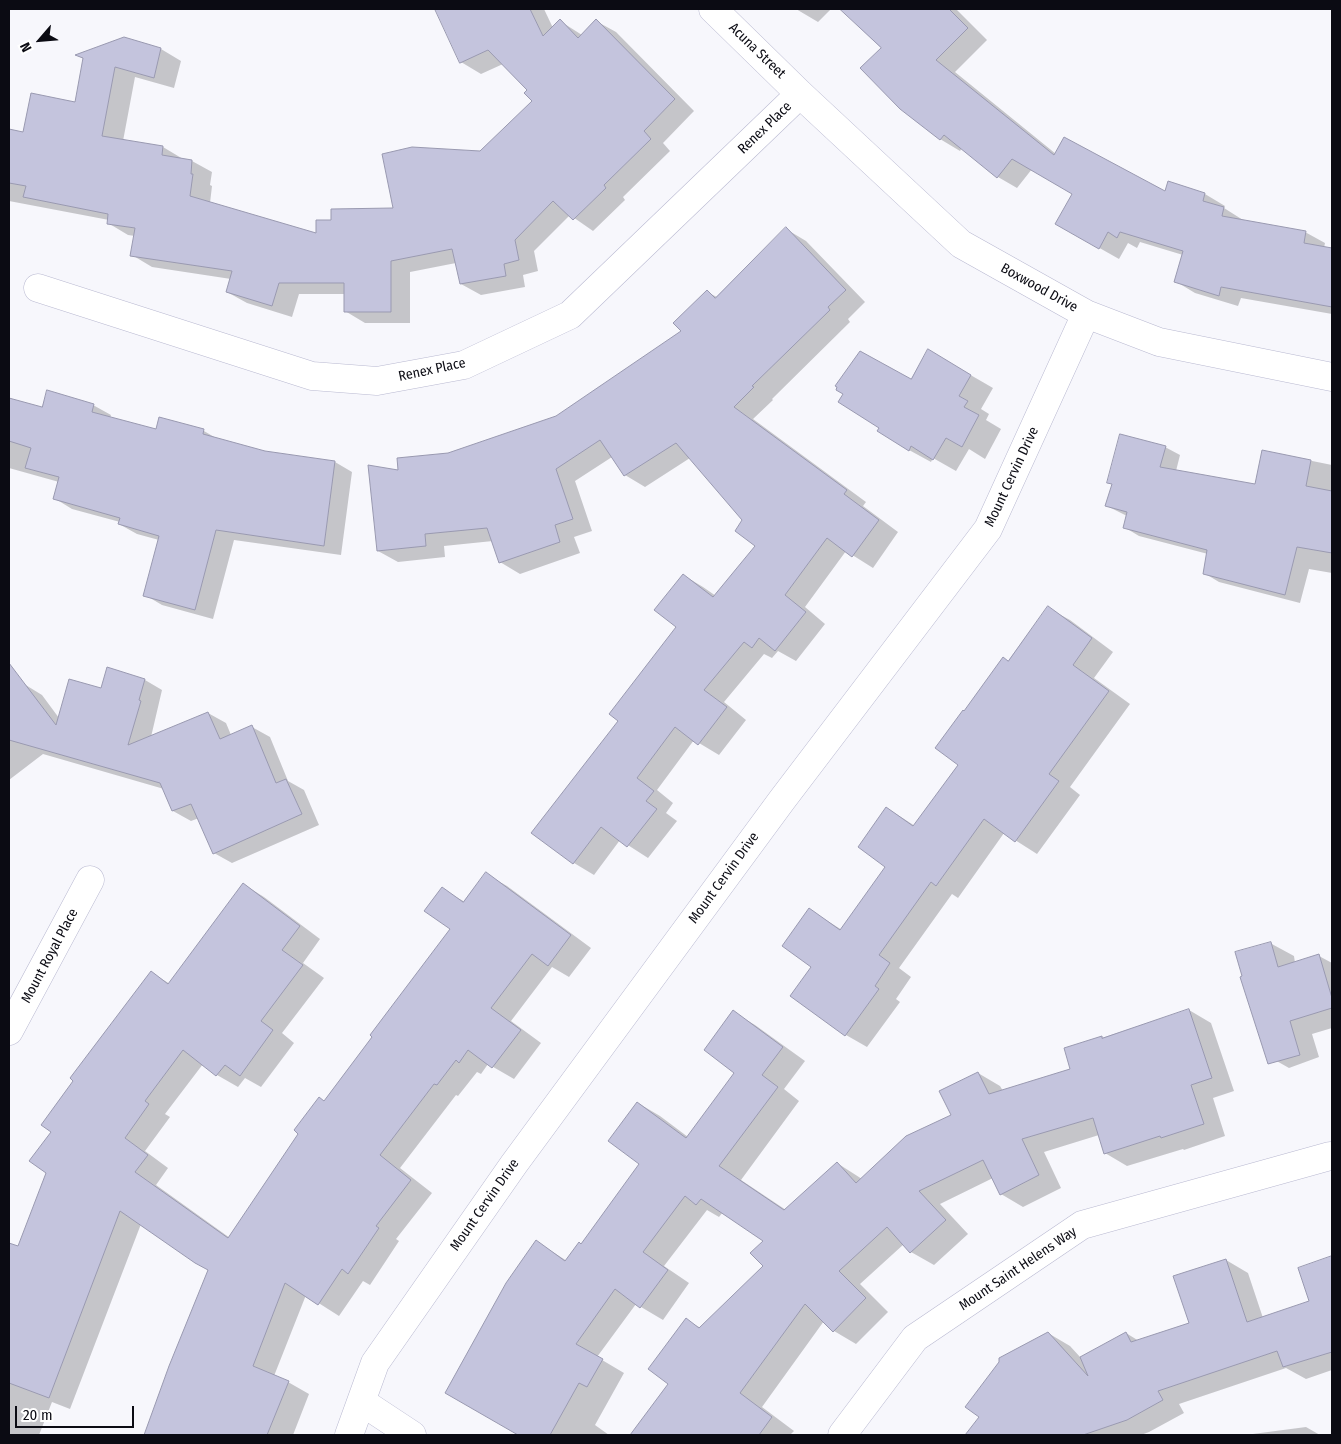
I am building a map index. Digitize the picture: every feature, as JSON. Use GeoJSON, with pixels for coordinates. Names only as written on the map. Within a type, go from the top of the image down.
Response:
{"type":"FeatureCollection","features":[{"type":"Feature","properties":{"kind":"street","name":"Acuna Street"},"geometry":{"type":"LineString","coordinates":[[713,9],[800,94]]}},
{"type":"Feature","properties":{"kind":"street","name":"Renex Place"},"geometry":{"type":"LineString","coordinates":[[38,288],[312,376],[377,381],[464,365],[570,315],[800,94]]}},
{"type":"Feature","properties":{"kind":"street","name":"Boxwood Drive"},"geometry":{"type":"LineString","coordinates":[[800,94],[961,244],[1086,314],[1159,342],[1332,377]]}},
{"type":"Feature","properties":{"kind":"street","name":"Mount Cervin Drive"},"geometry":{"type":"LineString","coordinates":[[349,1435],[374,1363],[514,1164],[782,800],[988,529],[1086,314]]}},
{"type":"Feature","properties":{"kind":"street","name":"Mount Royal Place"},"geometry":{"type":"LineString","coordinates":[[9,1031],[90,880]]}},
{"type":"Feature","properties":{"kind":"street","name":"Mount Saint Helens Way"},"geometry":{"type":"LineString","coordinates":[[842,1435],[915,1338],[1082,1225],[1330,1156]]}},
{"type":"Feature","properties":{"kind":"street"},"geometry":{"type":"LineString","coordinates":[[362,1402],[412,1435]]}},
{"type":"Feature","properties":{"kind":"building"},"geometry":{"type":"Polygon","coordinates":[[[435,9],[530,9],[543,36],[560,19],[578,38],[596,19],[675,99],[644,131],[651,139],[604,185],[606,188],[573,220],[553,201],[515,240],[519,260],[504,264],[506,276],[460,284],[452,249],[391,261],[391,312],[344,312],[344,283],[279,283],[272,306],[226,292],[232,271],[130,256],[135,228],[107,224],[108,214],[23,197],[26,186],[9,183],[9,129],[23,132],[31,93],[75,102],[83,58],[75,55],[124,37],[161,48],[154,78],[115,67],[102,136],[163,146],[162,155],[192,160],[191,174],[193,174],[190,196],[316,233],[316,220],[331,220],[331,209],[393,208],[382,154],[412,147],[480,151],[532,101],[524,93],[527,90],[488,50],[460,63],[435,9]]]}},
{"type":"Feature","properties":{"kind":"building"},"geometry":{"type":"Polygon","coordinates":[[[840,9],[949,9],[968,28],[936,60],[1054,155],[1064,137],[1165,191],[1168,181],[1205,193],[1203,201],[1224,207],[1222,216],[1306,231],[1304,243],[1332,248],[1332,307],[1221,287],[1219,296],[1174,282],[1183,251],[1120,232],[1117,238],[1108,232],[1099,249],[1055,224],[1072,194],[1012,159],[997,178],[944,135],[940,140],[900,109],[860,68],[881,48],[840,9]]]}},
{"type":"Feature","properties":{"kind":"building"},"geometry":{"type":"Polygon","coordinates":[[[786,227],[846,290],[828,307],[830,310],[752,386],[754,387],[734,407],[847,490],[844,494],[879,520],[852,557],[827,538],[785,595],[806,612],[775,651],[759,638],[752,648],[744,642],[704,690],[727,707],[698,745],[675,727],[637,778],[654,791],[646,801],[657,809],[627,847],[601,827],[573,864],[531,833],[618,721],[609,714],[676,627],[654,610],[683,574],[713,597],[755,546],[735,531],[742,520],[676,443],[624,476],[600,440],[556,469],[573,519],[555,525],[560,542],[499,563],[487,528],[425,534],[426,546],[377,551],[368,465],[398,470],[397,458],[448,453],[556,416],[681,331],[673,323],[707,290],[715,298],[786,227]]]}},
{"type":"Feature","properties":{"kind":"building"},"geometry":{"type":"Polygon","coordinates":[[[928,349],[971,375],[959,396],[968,401],[964,407],[979,415],[962,447],[946,438],[933,460],[911,446],[909,451],[877,431],[879,428],[838,402],[843,394],[836,390],[837,387],[835,386],[860,351],[911,379],[928,349]]]}},
{"type":"Feature","properties":{"kind":"building"},"geometry":{"type":"Polygon","coordinates":[[[47,390],[94,404],[92,412],[156,429],[159,417],[204,429],[203,434],[265,451],[335,461],[324,546],[216,530],[195,610],[143,596],[159,536],[118,524],[120,518],[53,499],[59,477],[25,468],[31,448],[9,441],[9,398],[42,407],[47,390]]]}},
{"type":"Feature","properties":{"kind":"building"},"geometry":{"type":"Polygon","coordinates":[[[1120,434],[1166,446],[1160,467],[1255,484],[1262,450],[1311,460],[1306,486],[1332,491],[1332,553],[1297,547],[1285,595],[1203,574],[1207,550],[1123,528],[1127,512],[1105,506],[1112,484],[1107,483],[1120,434]]]}},
{"type":"Feature","properties":{"kind":"building"},"geometry":{"type":"Polygon","coordinates":[[[1048,606],[1092,638],[1073,665],[1109,691],[1049,774],[1059,781],[1015,842],[984,819],[936,886],[931,882],[879,955],[890,963],[875,986],[879,989],[845,1036],[790,996],[811,967],[782,946],[809,908],[840,930],[885,867],[858,847],[886,807],[913,826],[958,765],[935,748],[1003,657],[1008,661],[1048,606]]]}},
{"type":"Feature","properties":{"kind":"building"},"geometry":{"type":"Polygon","coordinates":[[[9,663],[56,725],[69,679],[101,688],[107,667],[145,679],[139,700],[141,701],[128,745],[208,712],[220,739],[252,725],[276,783],[286,779],[302,814],[213,854],[191,804],[172,811],[160,783],[9,740],[9,663]]]}},
{"type":"Feature","properties":{"kind":"building"},"geometry":{"type":"Polygon","coordinates":[[[486,872],[571,935],[548,966],[532,954],[491,1008],[521,1030],[492,1068],[468,1050],[459,1063],[456,1060],[437,1085],[434,1084],[380,1155],[411,1180],[376,1226],[379,1228],[348,1274],[342,1269],[318,1305],[285,1283],[253,1366],[289,1381],[267,1435],[144,1435],[169,1366],[208,1270],[120,1211],[49,1398],[9,1383],[9,1243],[18,1246],[46,1173],[29,1161],[51,1132],[41,1125],[73,1081],[70,1078],[151,971],[168,984],[243,883],[300,926],[282,950],[303,965],[261,1021],[273,1030],[240,1076],[225,1065],[216,1076],[183,1050],[145,1101],[149,1104],[125,1138],[148,1155],[135,1172],[228,1238],[298,1134],[294,1130],[319,1097],[324,1101],[372,1037],[370,1035],[450,929],[424,911],[442,887],[463,902],[486,872]]]}},
{"type":"Feature","properties":{"kind":"building"},"geometry":{"type":"Polygon","coordinates":[[[1271,942],[1278,967],[1319,954],[1332,998],[1332,1008],[1290,1021],[1300,1055],[1268,1064],[1240,977],[1242,976],[1235,952],[1271,942]]]}},
{"type":"Feature","properties":{"kind":"building"},"geometry":{"type":"Polygon","coordinates":[[[1189,1009],[1212,1078],[1191,1085],[1204,1124],[1104,1154],[1093,1118],[1022,1139],[1039,1175],[1000,1195],[983,1160],[919,1191],[946,1220],[910,1253],[887,1227],[839,1271],[866,1298],[833,1332],[805,1304],[740,1393],[772,1417],[759,1435],[630,1435],[668,1384],[648,1369],[686,1318],[699,1328],[763,1266],[750,1253],[763,1241],[701,1199],[696,1205],[685,1196],[643,1252],[668,1270],[640,1308],[615,1289],[576,1344],[603,1359],[587,1387],[579,1383],[550,1435],[518,1435],[445,1393],[506,1283],[536,1240],[565,1261],[579,1242],[581,1244],[639,1164],[608,1141],[637,1102],[686,1138],[734,1073],[704,1050],[733,1010],[783,1047],[762,1075],[778,1087],[719,1166],[784,1210],[837,1162],[856,1183],[906,1136],[951,1115],[939,1091],[978,1072],[989,1094],[1070,1069],[1064,1048],[1102,1036],[1102,1038],[1189,1009]]]}},
{"type":"Feature","properties":{"kind":"building"},"geometry":{"type":"Polygon","coordinates":[[[1332,1256],[1332,1352],[1283,1367],[1277,1351],[1158,1391],[1163,1400],[1127,1420],[1083,1435],[965,1435],[979,1417],[965,1407],[999,1362],[999,1358],[1048,1332],[1088,1376],[1080,1357],[1126,1332],[1131,1342],[1189,1323],[1173,1276],[1226,1259],[1247,1322],[1309,1301],[1298,1268],[1332,1256]]]}}]}
